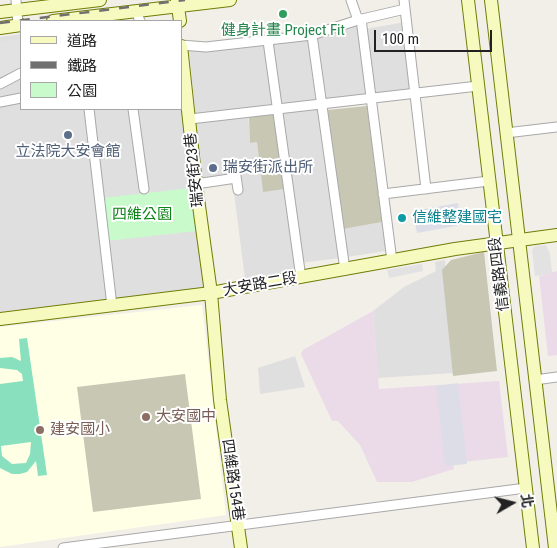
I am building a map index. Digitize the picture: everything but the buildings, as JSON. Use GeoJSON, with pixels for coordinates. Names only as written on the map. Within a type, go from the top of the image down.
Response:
{"type":"FeatureCollection","features":[{"type":"Feature","properties":{"kind":"main road"},"geometry":{"type":"LineString","coordinates":[[0,12],[17,5],[100,0]]}},
{"type":"Feature","properties":{"kind":"main road"},"geometry":{"type":"LineString","coordinates":[[68,20],[138,16],[178,3],[230,0]]}},
{"type":"Feature","properties":{"kind":"main road","name":"信義路四段"},"geometry":{"type":"LineString","coordinates":[[468,0],[526,488],[530,548]]}},
{"type":"Feature","properties":{"kind":"main road","name":"信義路四段"},"geometry":{"type":"LineString","coordinates":[[490,0],[535,380],[552,485],[555,545]]}},
{"type":"Feature","properties":{"kind":"main road"},"geometry":{"type":"LineString","coordinates":[[178,3],[180,20]]}},
{"type":"Feature","properties":{"kind":"main road"},"geometry":{"type":"LineString","coordinates":[[0,28],[20,25]]}},
{"type":"Feature","properties":{"kind":"main road","name":"瑞安街23巷"},"geometry":{"type":"LineString","coordinates":[[182,53],[196,184],[211,293]]}},
{"type":"Feature","properties":{"kind":"main road","name":"大安路二段"},"geometry":{"type":"LineString","coordinates":[[0,319],[211,293],[497,243],[557,235]]}},
{"type":"Feature","properties":{"kind":"main road","name":"四維路154巷"},"geometry":{"type":"LineString","coordinates":[[211,293],[220,400],[241,548]]}},
{"type":"Feature","properties":{"kind":"main road"},"geometry":{"type":"LineString","coordinates":[[530,548],[555,545]]}},
{"type":"Feature","properties":{"kind":"street"},"geometry":{"type":"LineString","coordinates":[[351,0],[359,19],[392,261]]}},
{"type":"Feature","properties":{"kind":"street"},"geometry":{"type":"LineString","coordinates":[[17,5],[20,25]]}},
{"type":"Feature","properties":{"kind":"street"},"geometry":{"type":"LineString","coordinates":[[182,45],[206,47],[312,35],[405,5],[426,189]]}},
{"type":"Feature","properties":{"kind":"street"},"geometry":{"type":"LineString","coordinates":[[312,35],[345,270]]}},
{"type":"Feature","properties":{"kind":"street"},"geometry":{"type":"LineString","coordinates":[[268,41],[301,278]]}},
{"type":"Feature","properties":{"kind":"street"},"geometry":{"type":"LineString","coordinates":[[0,84],[20,74]]}},
{"type":"Feature","properties":{"kind":"street"},"geometry":{"type":"LineString","coordinates":[[190,120],[277,108],[415,95],[478,86]]}},
{"type":"Feature","properties":{"kind":"street"},"geometry":{"type":"LineString","coordinates":[[0,102],[20,98]]}},
{"type":"Feature","properties":{"kind":"street"},"geometry":{"type":"LineString","coordinates":[[89,110],[112,306]]}},
{"type":"Feature","properties":{"kind":"street"},"geometry":{"type":"LineString","coordinates":[[133,110],[144,189]]}},
{"type":"Feature","properties":{"kind":"street"},"geometry":{"type":"LineString","coordinates":[[506,132],[557,127]]}},
{"type":"Feature","properties":{"kind":"street"},"geometry":{"type":"LineString","coordinates":[[238,166],[235,168],[238,190]]}},
{"type":"Feature","properties":{"kind":"street"},"geometry":{"type":"LineString","coordinates":[[196,184],[236,178]]}},
{"type":"Feature","properties":{"kind":"street"},"geometry":{"type":"LineString","coordinates":[[383,194],[489,181]]}},
{"type":"Feature","properties":{"kind":"street"},"geometry":{"type":"LineString","coordinates":[[535,380],[557,377]]}},
{"type":"Feature","properties":{"kind":"street"},"geometry":{"type":"LineString","coordinates":[[63,548],[107,545],[238,525],[526,488]]}},
{"type":"Feature","properties":{"kind":"shaded area"},"geometry":{"type":"Polygon","coordinates":[[[405,22],[412,90],[373,94],[366,29],[405,22]]]}},
{"type":"Feature","properties":{"kind":"shaded area"},"geometry":{"type":"Polygon","coordinates":[[[359,25],[367,96],[320,102],[341,258],[299,263],[282,112],[248,111],[250,143],[257,142],[263,191],[285,189],[295,266],[291,272],[245,279],[232,177],[202,180],[189,51],[301,41],[359,25]]]}},
{"type":"Feature","properties":{"kind":"shaded area"},"geometry":{"type":"Polygon","coordinates":[[[20,34],[20,110],[182,110],[182,98],[205,288],[0,314],[0,37],[20,34]]]}},
{"type":"Feature","properties":{"kind":"shaded area"},"geometry":{"type":"Polygon","coordinates":[[[20,39],[20,72],[0,82],[0,41],[20,39]]]}},
{"type":"Feature","properties":{"kind":"shaded area"},"geometry":{"type":"Polygon","coordinates":[[[367,106],[382,222],[343,229],[327,110],[367,106]]]}},
{"type":"Feature","properties":{"kind":"shaded area"},"geometry":{"type":"Polygon","coordinates":[[[275,114],[285,189],[263,192],[257,142],[250,143],[249,117],[275,114]]]}},
{"type":"Feature","properties":{"kind":"shaded area"},"geometry":{"type":"Polygon","coordinates":[[[458,203],[461,225],[417,233],[413,211],[458,203]]]}},
{"type":"Feature","properties":{"kind":"shaded area"},"geometry":{"type":"Polygon","coordinates":[[[382,222],[386,251],[347,257],[343,229],[382,222]]]}},
{"type":"Feature","properties":{"kind":"shaded area"},"geometry":{"type":"Polygon","coordinates":[[[546,245],[550,254],[552,273],[535,276],[532,250],[535,246],[546,245]]]}},
{"type":"Feature","properties":{"kind":"shaded area"},"geometry":{"type":"Polygon","coordinates":[[[484,252],[497,371],[453,376],[442,270],[451,260],[484,252]]]}},
{"type":"Feature","properties":{"kind":"shaded area"},"geometry":{"type":"Polygon","coordinates":[[[445,260],[454,373],[378,378],[373,311],[404,287],[436,271],[435,262],[445,260]]]}},
{"type":"Feature","properties":{"kind":"shaded area"},"geometry":{"type":"Polygon","coordinates":[[[422,264],[423,271],[389,278],[387,270],[422,264]]]}},
{"type":"Feature","properties":{"kind":"shaded area"},"geometry":{"type":"Polygon","coordinates":[[[557,271],[557,355],[548,356],[539,276],[557,271]]]}},
{"type":"Feature","properties":{"kind":"shaded area","name":"大安國中"},"geometry":{"type":"Polygon","coordinates":[[[202,305],[226,515],[0,547],[0,327],[202,305]]]}},
{"type":"Feature","properties":{"kind":"shaded area"},"geometry":{"type":"Polygon","coordinates":[[[373,311],[379,389],[499,381],[508,457],[453,463],[454,469],[412,482],[377,482],[360,445],[338,421],[332,421],[301,354],[303,350],[373,311]]]}},
{"type":"Feature","properties":{"kind":"shaded area"},"geometry":{"type":"Polygon","coordinates":[[[295,356],[305,387],[260,394],[258,368],[295,356]]]}},
{"type":"Feature","properties":{"kind":"shaded area"},"geometry":{"type":"Polygon","coordinates":[[[185,374],[201,499],[93,512],[77,387],[185,374]]]}},
{"type":"Feature","properties":{"kind":"shaded area"},"geometry":{"type":"Polygon","coordinates":[[[458,383],[467,464],[445,466],[436,386],[458,383]]]}},
{"type":"Feature","properties":{"kind":"green space","name":"四維公園"},"geometry":{"type":"Polygon","coordinates":[[[191,188],[196,231],[107,241],[102,198],[191,188]]]}},
{"type":"Feature","properties":{"kind":"green space"},"geometry":{"type":"Polygon","coordinates":[[[27,338],[47,475],[38,476],[36,461],[27,472],[20,474],[12,474],[0,468],[0,384],[23,381],[22,374],[17,370],[0,368],[0,358],[12,357],[21,361],[19,339],[27,338]],[[31,442],[1,446],[2,456],[12,464],[26,463],[30,454],[31,442]]]}},
{"type":"Feature","properties":{"kind":"railway"},"geometry":{"type":"LineString","coordinates":[[24,20],[185,0]]}},
{"type":"Feature","properties":{"kind":"railway"},"geometry":{"type":"LineString","coordinates":[[0,23],[20,21]]}},
{"type":"Feature","properties":{"kind":"place","name":"健身計畫 Project Fit"},"geometry":{"type":"Point","coordinates":[283,14]}},
{"type":"Feature","properties":{"kind":"place","name":"立法院大安會館"},"geometry":{"type":"Point","coordinates":[68,135]}},
{"type":"Feature","properties":{"kind":"place","name":"瑞安街派出所"},"geometry":{"type":"Point","coordinates":[213,168]}},
{"type":"Feature","properties":{"kind":"place","name":"信維整建國宅"},"geometry":{"type":"Point","coordinates":[402,218]}},
{"type":"Feature","properties":{"kind":"place","name":"大安國中"},"geometry":{"type":"Point","coordinates":[146,417]}},
{"type":"Feature","properties":{"kind":"place","name":"建安國小"},"geometry":{"type":"Point","coordinates":[40,430]}}]}
